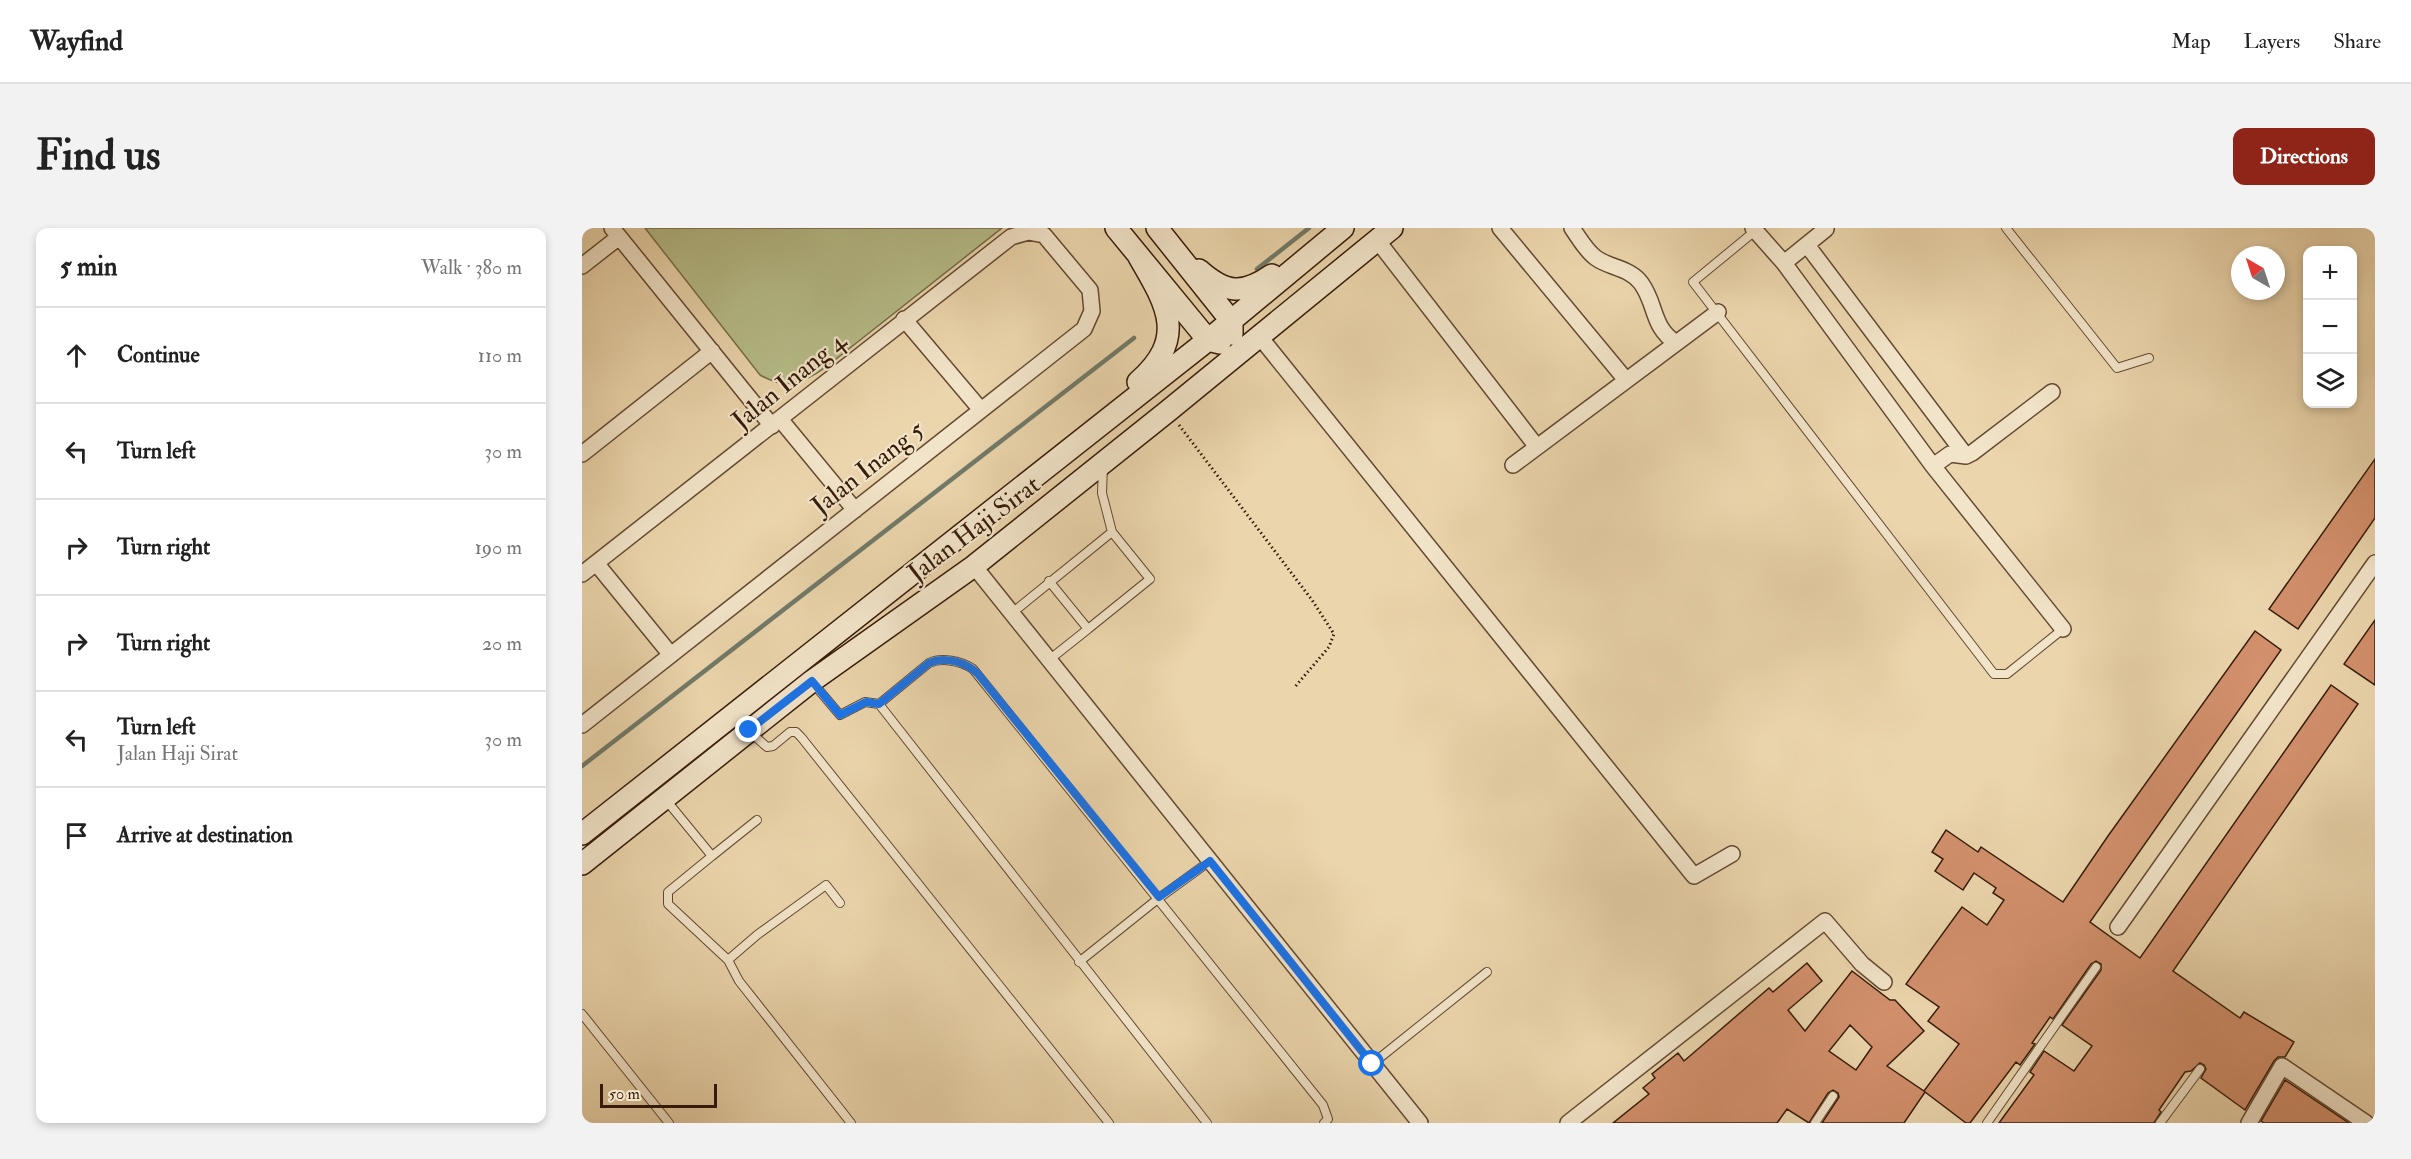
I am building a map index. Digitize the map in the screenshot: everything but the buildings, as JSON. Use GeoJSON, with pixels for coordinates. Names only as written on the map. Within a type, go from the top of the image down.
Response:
{"type":"FeatureCollection","features":[{"type":"Feature","properties":{"kind":"main road"},"geometry":{"type":"LineString","coordinates":[[900,584],[954,532],[1154,368],[1165,346],[1169,326],[1163,298],[1139,257],[1116,228]]}},
{"type":"Feature","properties":{"kind":"main road"},"geometry":{"type":"LineString","coordinates":[[1157,228],[1174,248],[1210,281],[1234,290],[1249,289],[1342,228]]}},
{"type":"Feature","properties":{"kind":"main road","name":"Jalan Haji Sirat"},"geometry":{"type":"LineString","coordinates":[[582,834],[1223,334],[1342,228]]}},
{"type":"Feature","properties":{"kind":"main road"},"geometry":{"type":"LineString","coordinates":[[1139,257],[1223,334],[1244,335],[1383,232]]}},
{"type":"Feature","properties":{"kind":"main road","name":"Jalan Haji Sirat"},"geometry":{"type":"LineString","coordinates":[[582,864],[812,681],[974,566],[1260,337],[1383,232]]}},
{"type":"Feature","properties":{"kind":"main road"},"geometry":{"type":"LineString","coordinates":[[1168,411],[1177,390],[1220,355],[1223,334],[1174,248]]}},
{"type":"Feature","properties":{"kind":"street"},"geometry":{"type":"LineString","coordinates":[[1500,228],[1626,380]]}},
{"type":"Feature","properties":{"kind":"street"},"geometry":{"type":"LineString","coordinates":[[1572,228],[1597,259],[1633,275],[1642,284],[1659,327],[1676,343]]}},
{"type":"Feature","properties":{"kind":"street"},"geometry":{"type":"LineString","coordinates":[[1784,263],[1826,228]]}},
{"type":"Feature","properties":{"kind":"street"},"geometry":{"type":"LineString","coordinates":[[1754,229],[1784,263],[1933,466],[2062,629]]}},
{"type":"Feature","properties":{"kind":"street"},"geometry":{"type":"LineString","coordinates":[[582,266],[616,232],[712,351],[855,510]]}},
{"type":"Feature","properties":{"kind":"street","name":"Jalan Inang 4"},"geometry":{"type":"LineString","coordinates":[[582,574],[776,423],[904,319],[1011,237],[1028,232]]}},
{"type":"Feature","properties":{"kind":"street","name":"Jalan Inang 5"},"geometry":{"type":"LineString","coordinates":[[582,725],[1084,329],[1092,311],[1090,290],[1044,235],[1028,232]]}},
{"type":"Feature","properties":{"kind":"street"},"geometry":{"type":"LineString","coordinates":[[1383,232],[1537,447]]}},
{"type":"Feature","properties":{"kind":"street"},"geometry":{"type":"LineString","coordinates":[[1807,244],[1966,456]]}},
{"type":"Feature","properties":{"kind":"street"},"geometry":{"type":"LineString","coordinates":[[1513,465],[1718,312]]}},
{"type":"Feature","properties":{"kind":"street"},"geometry":{"type":"LineString","coordinates":[[904,319],[981,410]]}},
{"type":"Feature","properties":{"kind":"street"},"geometry":{"type":"LineString","coordinates":[[1260,337],[1694,876],[1732,854]]}},
{"type":"Feature","properties":{"kind":"street"},"geometry":{"type":"LineString","coordinates":[[582,454],[712,351]]}},
{"type":"Feature","properties":{"kind":"street"},"geometry":{"type":"LineString","coordinates":[[1933,466],[1950,454],[1966,456],[2052,392]]}},
{"type":"Feature","properties":{"kind":"street"},"geometry":{"type":"LineString","coordinates":[[596,563],[671,655]]}},
{"type":"Feature","properties":{"kind":"street"},"geometry":{"type":"LineString","coordinates":[[2118,927],[2375,563]]}},
{"type":"Feature","properties":{"kind":"street"},"geometry":{"type":"LineString","coordinates":[[974,566],[1420,1123]]}},
{"type":"Feature","properties":{"kind":"street"},"geometry":{"type":"LineString","coordinates":[[1568,1123],[1825,921],[1862,964],[1884,982]]}},
{"type":"Feature","properties":{"kind":"street"},"geometry":{"type":"LineString","coordinates":[[2248,1123],[2282,1066],[2366,1123]]}},
{"type":"Feature","properties":{"kind":"lane"},"geometry":{"type":"LineString","coordinates":[[2006,228],[2118,368],[2149,358]]}},
{"type":"Feature","properties":{"kind":"lane"},"geometry":{"type":"LineString","coordinates":[[1754,229],[1693,282],[1994,674],[2007,674],[2062,629]]}},
{"type":"Feature","properties":{"kind":"lane"},"geometry":{"type":"LineString","coordinates":[[1049,660],[1150,579],[1112,532],[1102,493],[1104,463]]}},
{"type":"Feature","properties":{"kind":"lane"},"geometry":{"type":"LineString","coordinates":[[1011,613],[1112,532]]}},
{"type":"Feature","properties":{"kind":"lane"},"geometry":{"type":"LineString","coordinates":[[1049,581],[1088,629]]}},
{"type":"Feature","properties":{"kind":"lane"},"geometry":{"type":"LineString","coordinates":[[879,704],[929,663],[938,659],[966,664],[973,669],[1159,897],[1323,1105],[1328,1119],[1324,1123]]}},
{"type":"Feature","properties":{"kind":"lane"},"geometry":{"type":"LineString","coordinates":[[812,681],[840,715],[866,702],[879,704],[1207,1123]]}},
{"type":"Feature","properties":{"kind":"lane"},"geometry":{"type":"LineString","coordinates":[[749,730],[767,747],[773,746],[790,732],[796,732],[801,737],[1109,1123]]}},
{"type":"Feature","properties":{"kind":"lane"},"geometry":{"type":"LineString","coordinates":[[665,799],[712,856]]}},
{"type":"Feature","properties":{"kind":"lane"},"geometry":{"type":"LineString","coordinates":[[757,820],[668,892],[669,904],[728,960],[739,981],[851,1123]]}},
{"type":"Feature","properties":{"kind":"lane"},"geometry":{"type":"LineString","coordinates":[[1079,962],[1159,897],[1210,861]]}},
{"type":"Feature","properties":{"kind":"lane"},"geometry":{"type":"LineString","coordinates":[[728,960],[757,935],[826,885],[840,903]]}},
{"type":"Feature","properties":{"kind":"lane"},"geometry":{"type":"LineString","coordinates":[[1987,1123],[2096,967]]}},
{"type":"Feature","properties":{"kind":"lane"},"geometry":{"type":"LineString","coordinates":[[1372,1064],[1486,972]]}},
{"type":"Feature","properties":{"kind":"lane"},"geometry":{"type":"LineString","coordinates":[[582,1014],[669,1123]]}},
{"type":"Feature","properties":{"kind":"lane"},"geometry":{"type":"LineString","coordinates":[[2160,1123],[2200,1069]]}},
{"type":"Feature","properties":{"kind":"lane"},"geometry":{"type":"LineString","coordinates":[[1815,1123],[1833,1096]]}},
{"type":"Feature","properties":{"kind":"path"},"geometry":{"type":"LineString","coordinates":[[1168,411],[1312,600],[1334,634],[1329,647],[1294,688]]}},
{"type":"Feature","properties":{"kind":"green space"},"geometry":{"type":"Polygon","coordinates":[[[645,228],[1002,228],[826,367],[802,381],[786,384],[760,375],[645,228]]]}},
{"type":"Feature","properties":{"kind":"waterway"},"geometry":{"type":"LineString","coordinates":[[1257,269],[1309,228]]}},
{"type":"Feature","properties":{"kind":"waterway"},"geometry":{"type":"LineString","coordinates":[[582,766],[1134,338]]}},
{"type":"Feature","properties":{"kind":"route"},"geometry":{"type":"LineString","coordinates":[[749,730],[812,681],[840,715],[866,702],[879,704],[929,663],[938,659],[966,664],[978,674],[1159,897],[1210,861],[1372,1064]]}}]}
